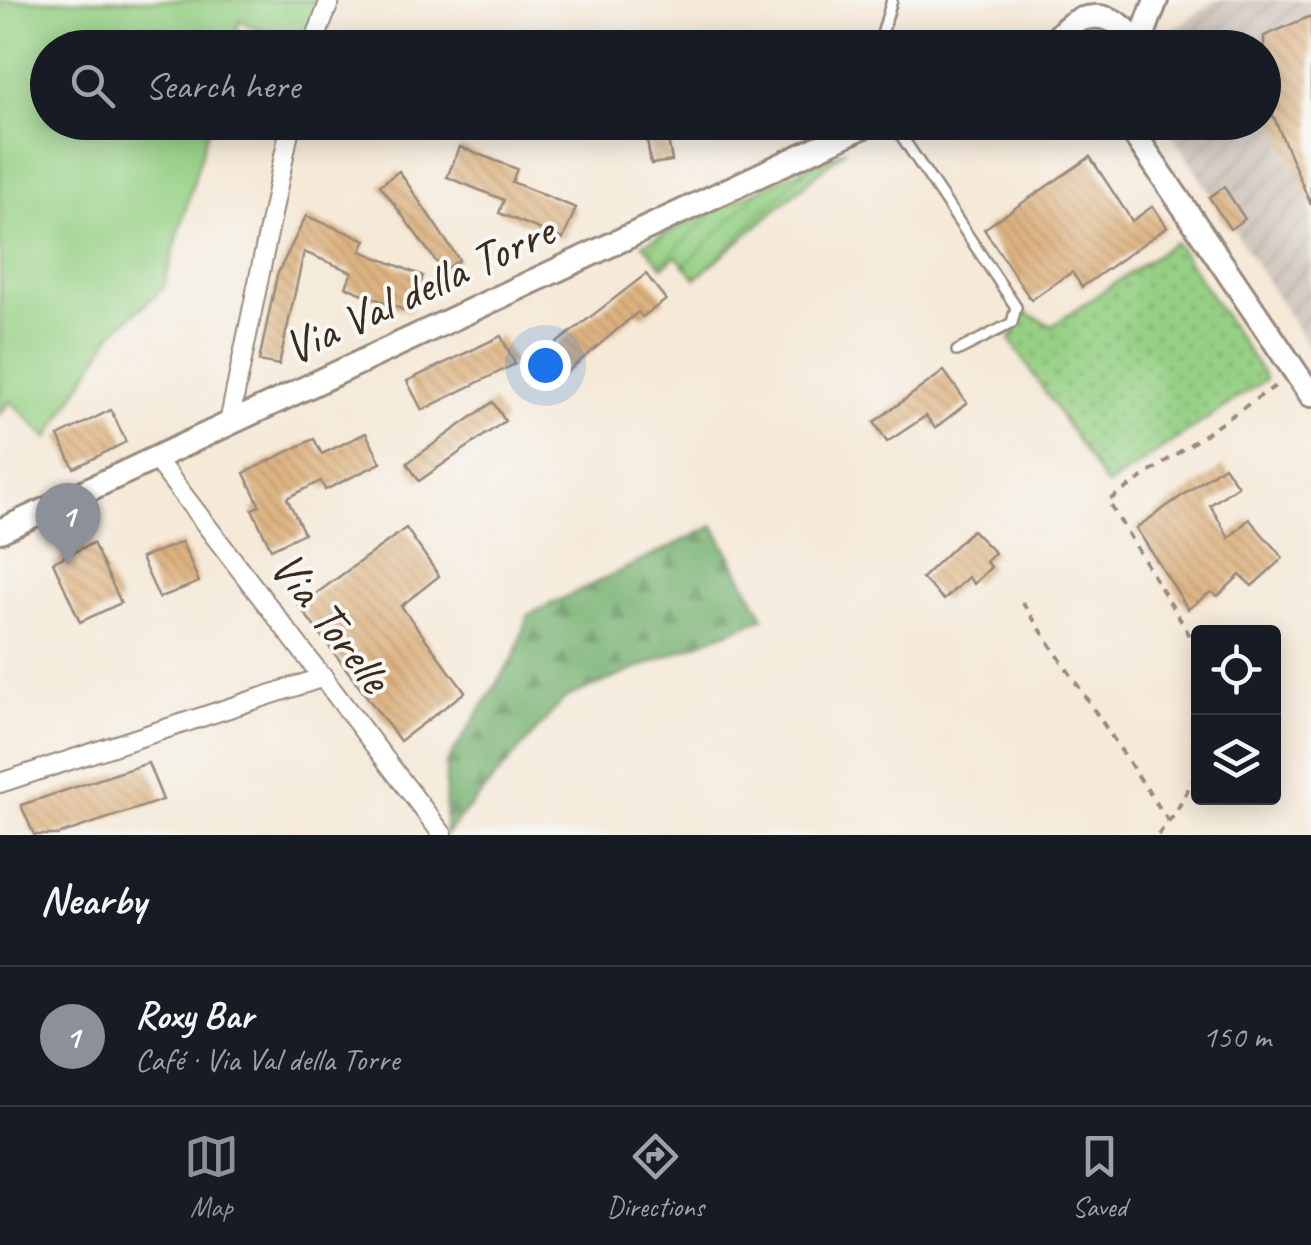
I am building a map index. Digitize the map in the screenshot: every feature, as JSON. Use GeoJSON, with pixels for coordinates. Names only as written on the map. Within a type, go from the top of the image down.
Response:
{"type":"FeatureCollection","features":[{"type":"Feature","properties":{"kind":"street"},"geometry":{"type":"LineString","coordinates":[[319,30],[330,0]]}},
{"type":"Feature","properties":{"kind":"street"},"geometry":{"type":"LineString","coordinates":[[1113,19],[1146,0]]}},
{"type":"Feature","properties":{"kind":"street"},"geometry":{"type":"LineString","coordinates":[[1145,30],[1156,0]]}},
{"type":"Feature","properties":{"kind":"street"},"geometry":{"type":"LineString","coordinates":[[1064,30],[1084,16],[1113,19],[1126,30]]}},
{"type":"Feature","properties":{"kind":"street"},"geometry":{"type":"LineString","coordinates":[[229,423],[287,140]]}},
{"type":"Feature","properties":{"kind":"street","name":"Via Val della Torre"},"geometry":{"type":"LineString","coordinates":[[0,531],[834,140]]}},
{"type":"Feature","properties":{"kind":"street"},"geometry":{"type":"LineString","coordinates":[[1138,140],[1311,394]]}},
{"type":"Feature","properties":{"kind":"street","name":"Via Torelle"},"geometry":{"type":"LineString","coordinates":[[155,458],[443,835]]}},
{"type":"Feature","properties":{"kind":"street"},"geometry":{"type":"LineString","coordinates":[[0,782],[324,677]]}},
{"type":"Feature","properties":{"kind":"lane"},"geometry":{"type":"LineString","coordinates":[[883,30],[892,0]]}},
{"type":"Feature","properties":{"kind":"lane"},"geometry":{"type":"LineString","coordinates":[[904,140],[1016,307],[1012,323],[958,351]]}},
{"type":"Feature","properties":{"kind":"path"},"geometry":{"type":"LineString","coordinates":[[1191,638],[1108,501],[1296,372]]}},
{"type":"Feature","properties":{"kind":"path"},"geometry":{"type":"LineString","coordinates":[[1022,602],[1169,822]]}},
{"type":"Feature","properties":{"kind":"path"},"geometry":{"type":"LineString","coordinates":[[1158,835],[1191,783]]}},
{"type":"Feature","properties":{"kind":"shaded area"},"geometry":{"type":"Polygon","coordinates":[[[1216,0],[1311,0],[1311,350],[1176,140],[1281,140],[1281,30],[1174,29],[1216,0]]]}},
{"type":"Feature","properties":{"kind":"green space"},"geometry":{"type":"Polygon","coordinates":[[[0,0],[330,0],[319,30],[259,30],[240,20],[237,30],[30,30],[30,140],[205,140],[163,289],[113,332],[48,439],[11,401],[0,414],[0,0]]]}},
{"type":"Feature","properties":{"kind":"green space"},"geometry":{"type":"Polygon","coordinates":[[[846,149],[696,278],[676,256],[663,267],[643,244],[846,149]]]}},
{"type":"Feature","properties":{"kind":"green space"},"geometry":{"type":"Polygon","coordinates":[[[1175,242],[1266,379],[1107,486],[1010,339],[1025,312],[1052,326],[1175,242]]]}},
{"type":"Feature","properties":{"kind":"green space"},"geometry":{"type":"Polygon","coordinates":[[[714,526],[764,617],[565,698],[445,835],[446,764],[515,655],[528,615],[714,526]]]}},
{"type":"Feature","properties":{"kind":"building"},"geometry":{"type":"Polygon","coordinates":[[[1311,16],[1311,205],[1281,134],[1278,30],[1311,16]]]}},
{"type":"Feature","properties":{"kind":"building"},"geometry":{"type":"Polygon","coordinates":[[[647,140],[668,140],[672,161],[651,164],[647,140]]]}},
{"type":"Feature","properties":{"kind":"building"},"geometry":{"type":"Polygon","coordinates":[[[460,147],[517,169],[512,182],[576,208],[563,239],[499,213],[504,200],[447,177],[460,147]]]}},
{"type":"Feature","properties":{"kind":"building"},"geometry":{"type":"Polygon","coordinates":[[[1090,157],[1132,221],[1153,206],[1167,227],[1082,287],[1072,272],[1031,300],[984,229],[1090,157]]]}},
{"type":"Feature","properties":{"kind":"building"},"geometry":{"type":"Polygon","coordinates":[[[399,171],[459,260],[443,271],[380,185],[399,171]]]}},
{"type":"Feature","properties":{"kind":"building"},"geometry":{"type":"Polygon","coordinates":[[[1224,187],[1245,219],[1230,229],[1209,197],[1224,187]]]}},
{"type":"Feature","properties":{"kind":"building"},"geometry":{"type":"Polygon","coordinates":[[[306,216],[366,240],[361,251],[423,276],[409,312],[346,287],[352,272],[304,252],[279,365],[259,361],[277,275],[306,216]]]}},
{"type":"Feature","properties":{"kind":"building"},"geometry":{"type":"Polygon","coordinates":[[[646,274],[666,300],[642,317],[638,312],[566,373],[560,364],[547,375],[536,359],[646,274]]]}},
{"type":"Feature","properties":{"kind":"building"},"geometry":{"type":"Polygon","coordinates":[[[501,336],[515,364],[422,410],[407,381],[501,336]]]}},
{"type":"Feature","properties":{"kind":"building"},"geometry":{"type":"Polygon","coordinates":[[[944,371],[967,403],[935,428],[926,416],[887,442],[874,422],[944,371]]]}},
{"type":"Feature","properties":{"kind":"building"},"geometry":{"type":"Polygon","coordinates":[[[493,402],[505,421],[419,481],[407,463],[493,402]]]}},
{"type":"Feature","properties":{"kind":"building"},"geometry":{"type":"Polygon","coordinates":[[[111,410],[126,442],[74,468],[58,436],[111,410]]]}},
{"type":"Feature","properties":{"kind":"building"},"geometry":{"type":"Polygon","coordinates":[[[366,433],[381,463],[325,490],[321,481],[287,498],[304,533],[271,549],[252,509],[260,506],[244,473],[314,439],[322,454],[366,433]]]}},
{"type":"Feature","properties":{"kind":"building"},"geometry":{"type":"Polygon","coordinates":[[[1224,466],[1238,486],[1210,505],[1229,538],[1249,519],[1283,558],[1252,586],[1240,575],[1218,596],[1211,592],[1188,609],[1136,528],[1224,466]]]}},
{"type":"Feature","properties":{"kind":"building"},"geometry":{"type":"Polygon","coordinates":[[[406,528],[439,576],[401,606],[465,692],[400,741],[299,606],[406,528]]]}},
{"type":"Feature","properties":{"kind":"building"},"geometry":{"type":"Polygon","coordinates":[[[972,530],[995,553],[986,562],[991,567],[974,584],[968,577],[944,600],[922,578],[972,530]]]}},
{"type":"Feature","properties":{"kind":"building"},"geometry":{"type":"Polygon","coordinates":[[[182,542],[199,582],[159,598],[141,558],[182,542]]]}},
{"type":"Feature","properties":{"kind":"building"},"geometry":{"type":"Polygon","coordinates":[[[93,543],[121,603],[80,622],[53,562],[93,543]]]}},
{"type":"Feature","properties":{"kind":"building"},"geometry":{"type":"Polygon","coordinates":[[[148,763],[163,800],[57,835],[34,835],[21,805],[148,763]]]}},
{"type":"Feature","properties":{"kind":"place","name":"Roxy Bar"},"geometry":{"type":"Point","coordinates":[68,565]}}]}
